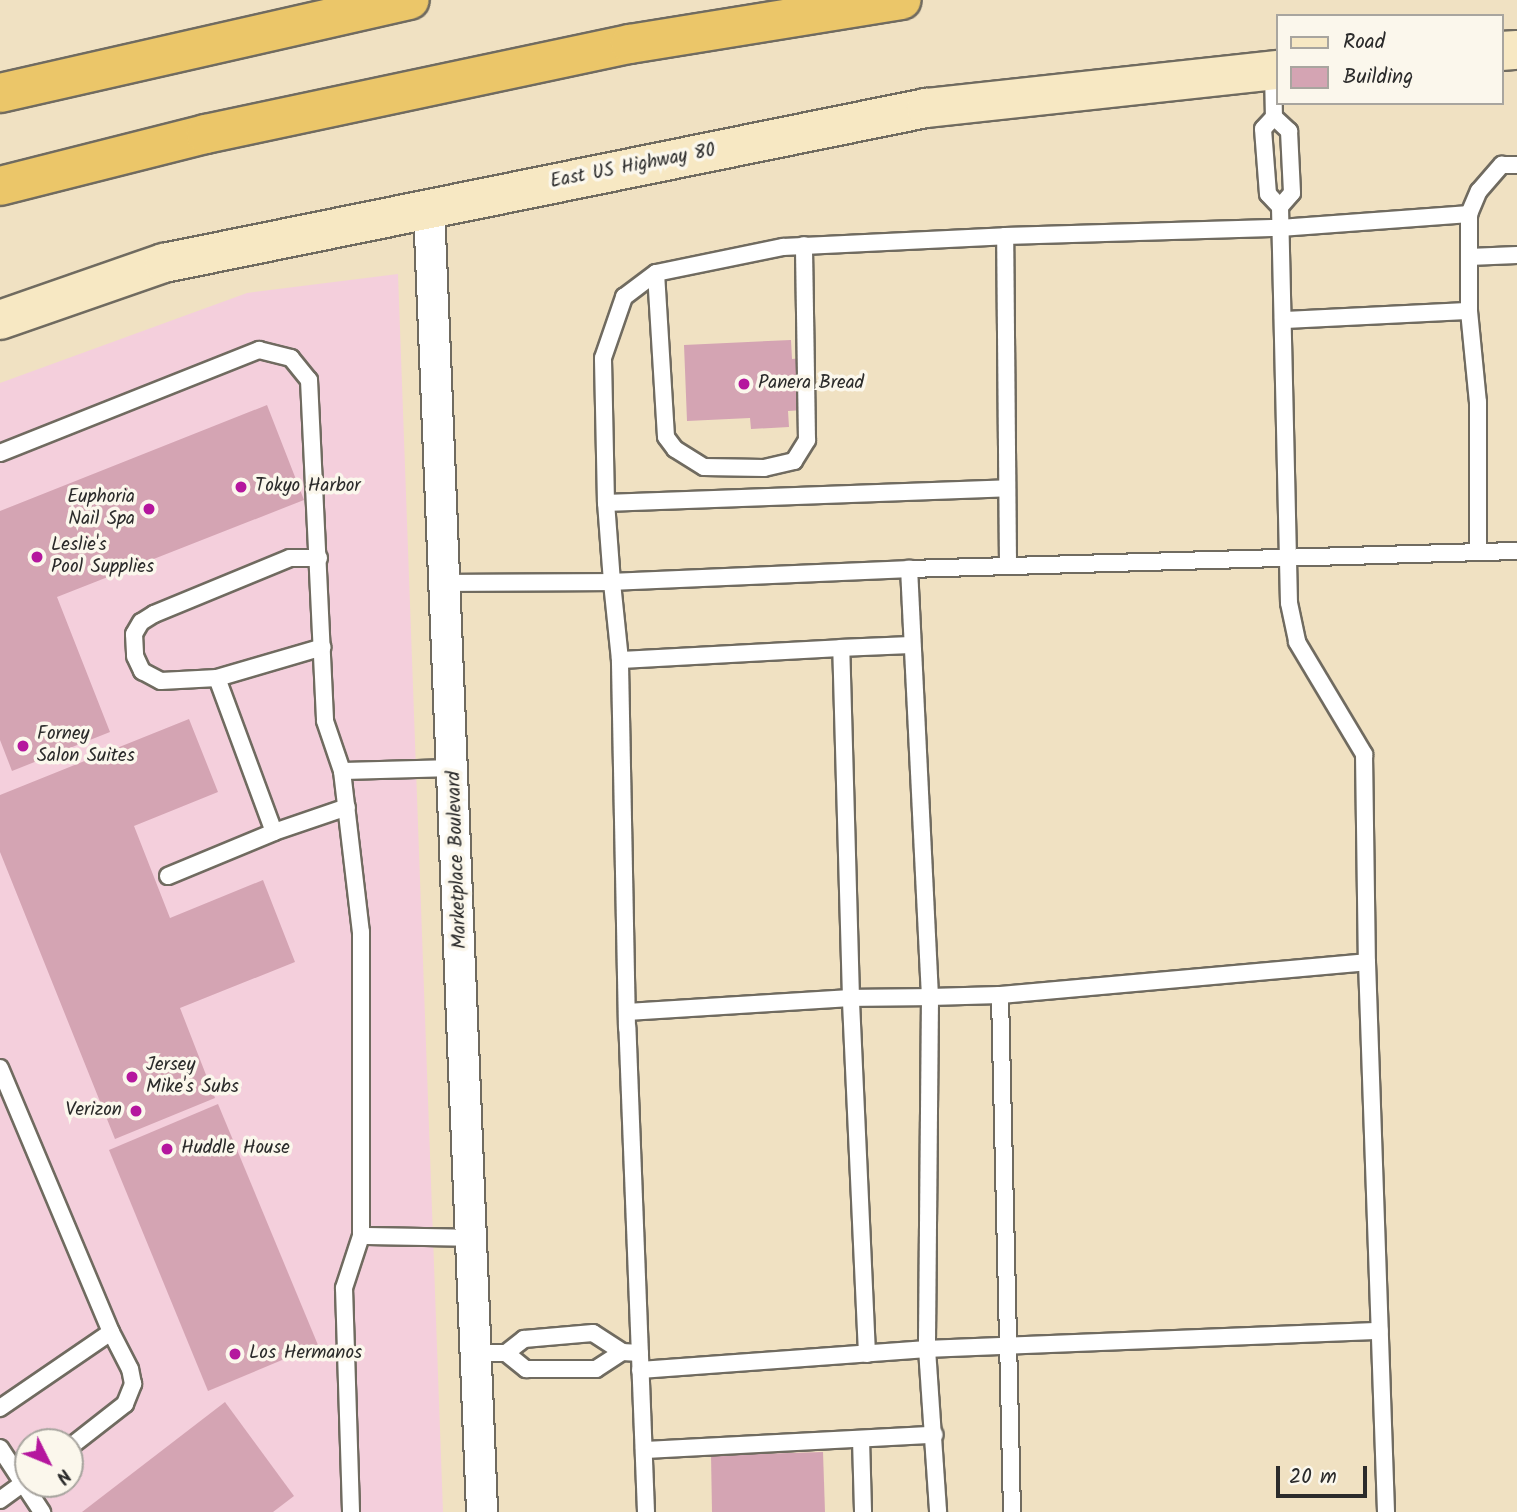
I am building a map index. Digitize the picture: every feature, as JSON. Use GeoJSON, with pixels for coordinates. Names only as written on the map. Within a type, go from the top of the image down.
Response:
{"type":"FeatureCollection","features":[{"type":"Feature","properties":{"kind":"highway"},"geometry":{"type":"LineString","coordinates":[[0,93],[410,0]]}},
{"type":"Feature","properties":{"kind":"highway"},"geometry":{"type":"LineString","coordinates":[[0,186],[218,131],[630,44],[901,0]]}},
{"type":"Feature","properties":{"kind":"main road","name":"East US Highway 80"},"geometry":{"type":"LineString","coordinates":[[0,320],[164,263],[926,108],[1275,71]]}},
{"type":"Feature","properties":{"kind":"street","name":"Marketplace Boulevard"},"geometry":{"type":"LineString","coordinates":[[429,208],[443,583],[455,768],[482,1512]]}},
{"type":"Feature","properties":{"kind":"lane"},"geometry":{"type":"LineString","coordinates":[[1275,71],[1274,117],[1262,129],[1268,194],[1280,207]]}},
{"type":"Feature","properties":{"kind":"lane"},"geometry":{"type":"LineString","coordinates":[[1274,117],[1289,131],[1292,193],[1280,207],[1289,603],[1297,642],[1364,754],[1367,962],[1386,1512]]}},
{"type":"Feature","properties":{"kind":"lane"},"geometry":{"type":"LineString","coordinates":[[1478,552],[1478,402],[1469,311],[1469,214],[1479,191],[1502,165],[1517,165]]}},
{"type":"Feature","properties":{"kind":"lane"},"geometry":{"type":"LineString","coordinates":[[646,1512],[627,1012],[620,660],[606,503],[603,358],[624,297],[656,273],[804,245],[1280,228],[1469,214]]}},
{"type":"Feature","properties":{"kind":"lane"},"geometry":{"type":"LineString","coordinates":[[1005,236],[1008,563]]}},
{"type":"Feature","properties":{"kind":"lane"},"geometry":{"type":"LineString","coordinates":[[656,273],[666,437],[674,449],[704,467],[764,468],[794,461],[807,440],[804,245]]}},
{"type":"Feature","properties":{"kind":"lane"},"geometry":{"type":"LineString","coordinates":[[1469,257],[1517,256]]}},
{"type":"Feature","properties":{"kind":"lane"},"geometry":{"type":"LineString","coordinates":[[1283,320],[1469,311]]}},
{"type":"Feature","properties":{"kind":"lane"},"geometry":{"type":"LineString","coordinates":[[0,453],[239,357],[276,351],[302,368],[313,393],[325,721],[342,771],[361,932],[361,1237],[344,1288],[351,1512]]}},
{"type":"Feature","properties":{"kind":"lane"},"geometry":{"type":"LineString","coordinates":[[606,503],[1007,488]]}},
{"type":"Feature","properties":{"kind":"lane"},"geometry":{"type":"LineString","coordinates":[[443,583],[612,582],[1008,563],[1288,560],[1517,551]]}},
{"type":"Feature","properties":{"kind":"lane"},"geometry":{"type":"LineString","coordinates":[[319,558],[290,558],[141,622],[134,634],[135,656],[142,671],[161,681],[217,678],[323,647]]}},
{"type":"Feature","properties":{"kind":"lane"},"geometry":{"type":"LineString","coordinates":[[909,569],[909,645],[930,997],[927,1349],[938,1512]]}},
{"type":"Feature","properties":{"kind":"lane"},"geometry":{"type":"LineString","coordinates":[[620,660],[909,645]]}},
{"type":"Feature","properties":{"kind":"lane"},"geometry":{"type":"LineString","coordinates":[[841,648],[851,998],[867,1354]]}},
{"type":"Feature","properties":{"kind":"lane"},"geometry":{"type":"LineString","coordinates":[[217,678],[274,832]]}},
{"type":"Feature","properties":{"kind":"lane"},"geometry":{"type":"LineString","coordinates":[[342,771],[455,768]]}},
{"type":"Feature","properties":{"kind":"lane"},"geometry":{"type":"LineString","coordinates":[[168,876],[274,832],[347,807]]}},
{"type":"Feature","properties":{"kind":"lane"},"geometry":{"type":"LineString","coordinates":[[627,1012],[851,998],[1000,995],[1367,962]]}},
{"type":"Feature","properties":{"kind":"lane"},"geometry":{"type":"LineString","coordinates":[[1000,995],[1012,1512]]}},
{"type":"Feature","properties":{"kind":"lane"},"geometry":{"type":"LineString","coordinates":[[0,1068],[111,1332],[130,1369],[133,1384],[125,1404],[84,1436]]}},
{"type":"Feature","properties":{"kind":"lane"},"geometry":{"type":"LineString","coordinates":[[361,1237],[472,1238]]}},
{"type":"Feature","properties":{"kind":"lane"},"geometry":{"type":"LineString","coordinates":[[640,1370],[927,1349],[1380,1331]]}},
{"type":"Feature","properties":{"kind":"lane"},"geometry":{"type":"LineString","coordinates":[[0,1408],[111,1332]]}},
{"type":"Feature","properties":{"kind":"lane"},"geometry":{"type":"LineString","coordinates":[[475,1353],[506,1353],[524,1339],[593,1333],[622,1352],[640,1353]]}},
{"type":"Feature","properties":{"kind":"lane"},"geometry":{"type":"LineString","coordinates":[[506,1353],[526,1369],[596,1369],[622,1352]]}},
{"type":"Feature","properties":{"kind":"lane"},"geometry":{"type":"LineString","coordinates":[[644,1450],[934,1435]]}},
{"type":"Feature","properties":{"kind":"lane"},"geometry":{"type":"LineString","coordinates":[[861,1439],[863,1512]]}},
{"type":"Feature","properties":{"kind":"lane"},"geometry":{"type":"LineString","coordinates":[[0,1448],[14,1466]]}},
{"type":"Feature","properties":{"kind":"shaded area"},"geometry":{"type":"Polygon","coordinates":[[[398,274],[443,1512],[0,1512],[0,383],[247,293],[398,274]]]}},
{"type":"Feature","properties":{"kind":"building","name":"Panera Bread"},"geometry":{"type":"Polygon","coordinates":[[[791,340],[792,359],[802,358],[804,410],[788,411],[789,427],[751,429],[750,418],[687,421],[684,345],[791,340]]]}},
{"type":"Feature","properties":{"kind":"building"},"geometry":{"type":"Polygon","coordinates":[[[267,405],[304,500],[57,597],[110,732],[12,771],[0,740],[0,511],[267,405]]]}},
{"type":"Feature","properties":{"kind":"building"},"geometry":{"type":"Polygon","coordinates":[[[189,719],[218,792],[134,826],[170,918],[263,880],[295,962],[180,1008],[215,1098],[115,1139],[0,852],[0,795],[189,719]]]}},
{"type":"Feature","properties":{"kind":"building"},"geometry":{"type":"Polygon","coordinates":[[[218,1104],[318,1345],[208,1391],[109,1150],[218,1104]]]}},
{"type":"Feature","properties":{"kind":"building"},"geometry":{"type":"Polygon","coordinates":[[[225,1402],[294,1496],[273,1512],[82,1512],[225,1402]]]}},
{"type":"Feature","properties":{"kind":"building"},"geometry":{"type":"Polygon","coordinates":[[[823,1452],[825,1512],[712,1512],[711,1455],[823,1452]]]}},
{"type":"Feature","properties":{"kind":"place","name":"Panera Bread"},"geometry":{"type":"Point","coordinates":[744,384]}},
{"type":"Feature","properties":{"kind":"place","name":"Tokyo Harbor"},"geometry":{"type":"Point","coordinates":[241,487]}},
{"type":"Feature","properties":{"kind":"place","name":"Euphoria Nail Spa"},"geometry":{"type":"Point","coordinates":[149,509]}},
{"type":"Feature","properties":{"kind":"place","name":"Leslie's Pool Supplies"},"geometry":{"type":"Point","coordinates":[37,557]}},
{"type":"Feature","properties":{"kind":"place","name":"Forney Salon Suites"},"geometry":{"type":"Point","coordinates":[23,746]}},
{"type":"Feature","properties":{"kind":"place","name":"Jersey Mike's Subs"},"geometry":{"type":"Point","coordinates":[132,1077]}},
{"type":"Feature","properties":{"kind":"place","name":"Verizon"},"geometry":{"type":"Point","coordinates":[136,1111]}},
{"type":"Feature","properties":{"kind":"place","name":"Huddle House"},"geometry":{"type":"Point","coordinates":[167,1149]}},
{"type":"Feature","properties":{"kind":"place","name":"Los Hermanos"},"geometry":{"type":"Point","coordinates":[235,1354]}}]}
